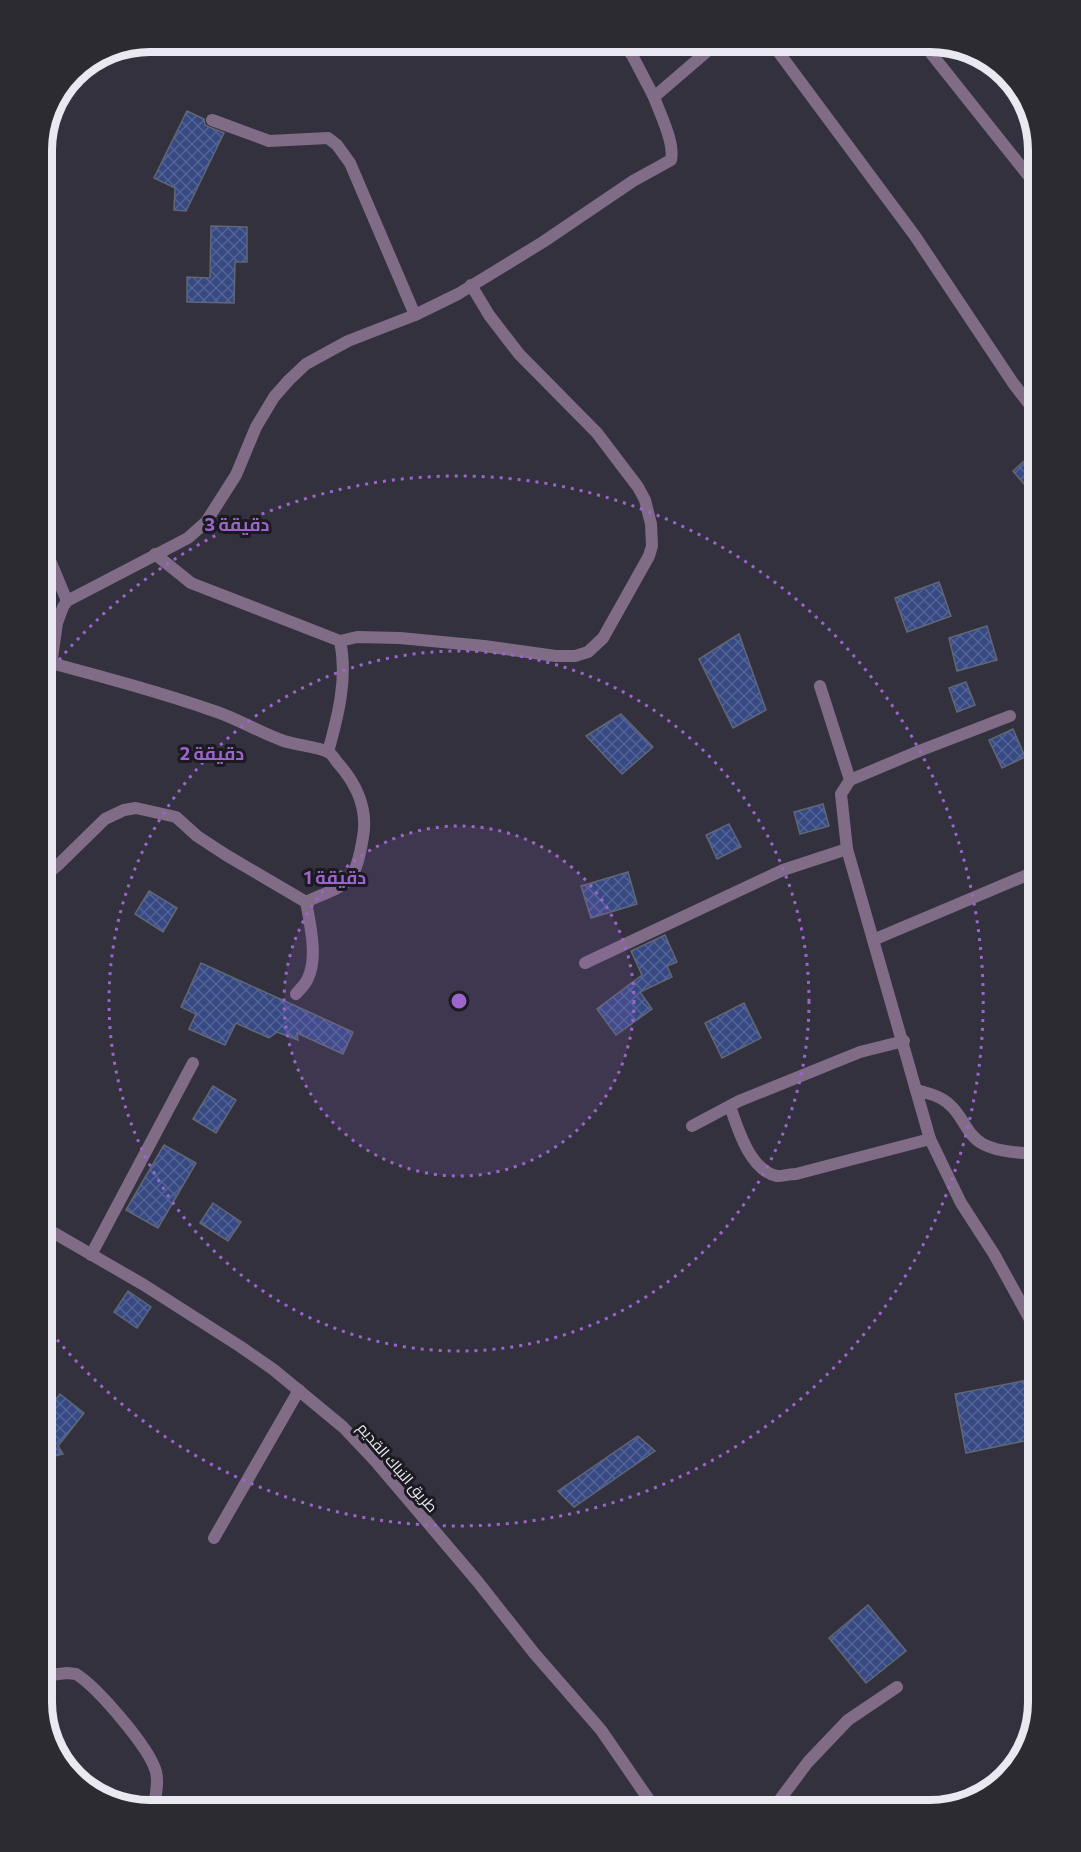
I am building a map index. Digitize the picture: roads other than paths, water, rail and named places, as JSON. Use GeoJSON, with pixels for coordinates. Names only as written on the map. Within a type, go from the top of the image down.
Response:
{"type":"FeatureCollection","features":[{"type":"Feature","properties":{"kind":"street"},"geometry":{"type":"LineString","coordinates":[[53,652],[58,617],[67,601],[189,538],[206,522],[236,475],[262,417],[274,397],[306,364],[348,341],[415,315],[471,285],[543,242],[633,181],[670,160],[671,145],[654,97],[630,53]]}},
{"type":"Feature","properties":{"kind":"street"},"geometry":{"type":"LineString","coordinates":[[654,97],[706,53]]}},
{"type":"Feature","properties":{"kind":"street"},"geometry":{"type":"LineString","coordinates":[[779,53],[915,236],[1028,403]]}},
{"type":"Feature","properties":{"kind":"street"},"geometry":{"type":"LineString","coordinates":[[931,53],[1028,175]]}},
{"type":"Feature","properties":{"kind":"street"},"geometry":{"type":"LineString","coordinates":[[212,120],[269,141],[328,138],[337,145],[350,163],[415,315]]}},
{"type":"Feature","properties":{"kind":"street"},"geometry":{"type":"LineString","coordinates":[[155,554],[191,583],[340,641],[357,636],[473,645],[556,656],[575,656],[588,652],[603,638],[649,556],[652,546],[651,524],[645,500],[638,487],[597,433],[519,354],[489,315],[471,285]]}},
{"type":"Feature","properties":{"kind":"street"},"geometry":{"type":"LineString","coordinates":[[53,567],[67,601]]}},
{"type":"Feature","properties":{"kind":"street"},"geometry":{"type":"LineString","coordinates":[[53,616],[58,617]]}},
{"type":"Feature","properties":{"kind":"street"},"geometry":{"type":"LineString","coordinates":[[328,752],[339,714],[343,665],[340,641]]}},
{"type":"Feature","properties":{"kind":"street"},"geometry":{"type":"LineString","coordinates":[[53,663],[168,696],[220,713],[285,741],[328,752],[347,773],[359,794],[364,812],[364,831],[355,873],[348,882],[306,902]]}},
{"type":"Feature","properties":{"kind":"street"},"geometry":{"type":"LineString","coordinates":[[820,686],[850,780]]}},
{"type":"Feature","properties":{"kind":"street"},"geometry":{"type":"LineString","coordinates":[[1010,716],[850,780],[841,794],[847,849],[904,1041],[930,1139],[961,1203],[994,1254],[1028,1316]]}},
{"type":"Feature","properties":{"kind":"street"},"geometry":{"type":"LineString","coordinates":[[53,868],[105,819],[124,810],[136,808],[176,817],[197,836],[226,855],[306,902],[313,942],[311,963],[308,978],[296,994]]}},
{"type":"Feature","properties":{"kind":"street"},"geometry":{"type":"LineString","coordinates":[[585,963],[783,870],[847,849]]}},
{"type":"Feature","properties":{"kind":"street"},"geometry":{"type":"LineString","coordinates":[[873,940],[1028,875]]}},
{"type":"Feature","properties":{"kind":"street"},"geometry":{"type":"LineString","coordinates":[[692,1126],[729,1106],[860,1052],[904,1041]]}},
{"type":"Feature","properties":{"kind":"street"},"geometry":{"type":"LineString","coordinates":[[91,1255],[193,1063]]}},
{"type":"Feature","properties":{"kind":"street"},"geometry":{"type":"LineString","coordinates":[[916,1090],[935,1095],[951,1106],[967,1130],[982,1144],[999,1150],[1028,1154]]}},
{"type":"Feature","properties":{"kind":"street"},"geometry":{"type":"LineString","coordinates":[[729,1106],[751,1156],[764,1169],[776,1176],[930,1139]]}},
{"type":"Feature","properties":{"kind":"street","name":"طريق النباك القديم"},"geometry":{"type":"LineString","coordinates":[[52,1232],[196,1318],[274,1370],[343,1427],[377,1463],[478,1582],[534,1653],[601,1730],[649,1800]]}},
{"type":"Feature","properties":{"kind":"street"},"geometry":{"type":"LineString","coordinates":[[214,1539],[287,1407],[299,1390]]}},
{"type":"Feature","properties":{"kind":"street"},"geometry":{"type":"LineString","coordinates":[[52,1675],[76,1674],[116,1713],[148,1754],[157,1774],[155,1799]]}},
{"type":"Feature","properties":{"kind":"street"},"geometry":{"type":"LineString","coordinates":[[780,1800],[808,1762],[848,1720],[897,1687]]}}]}
